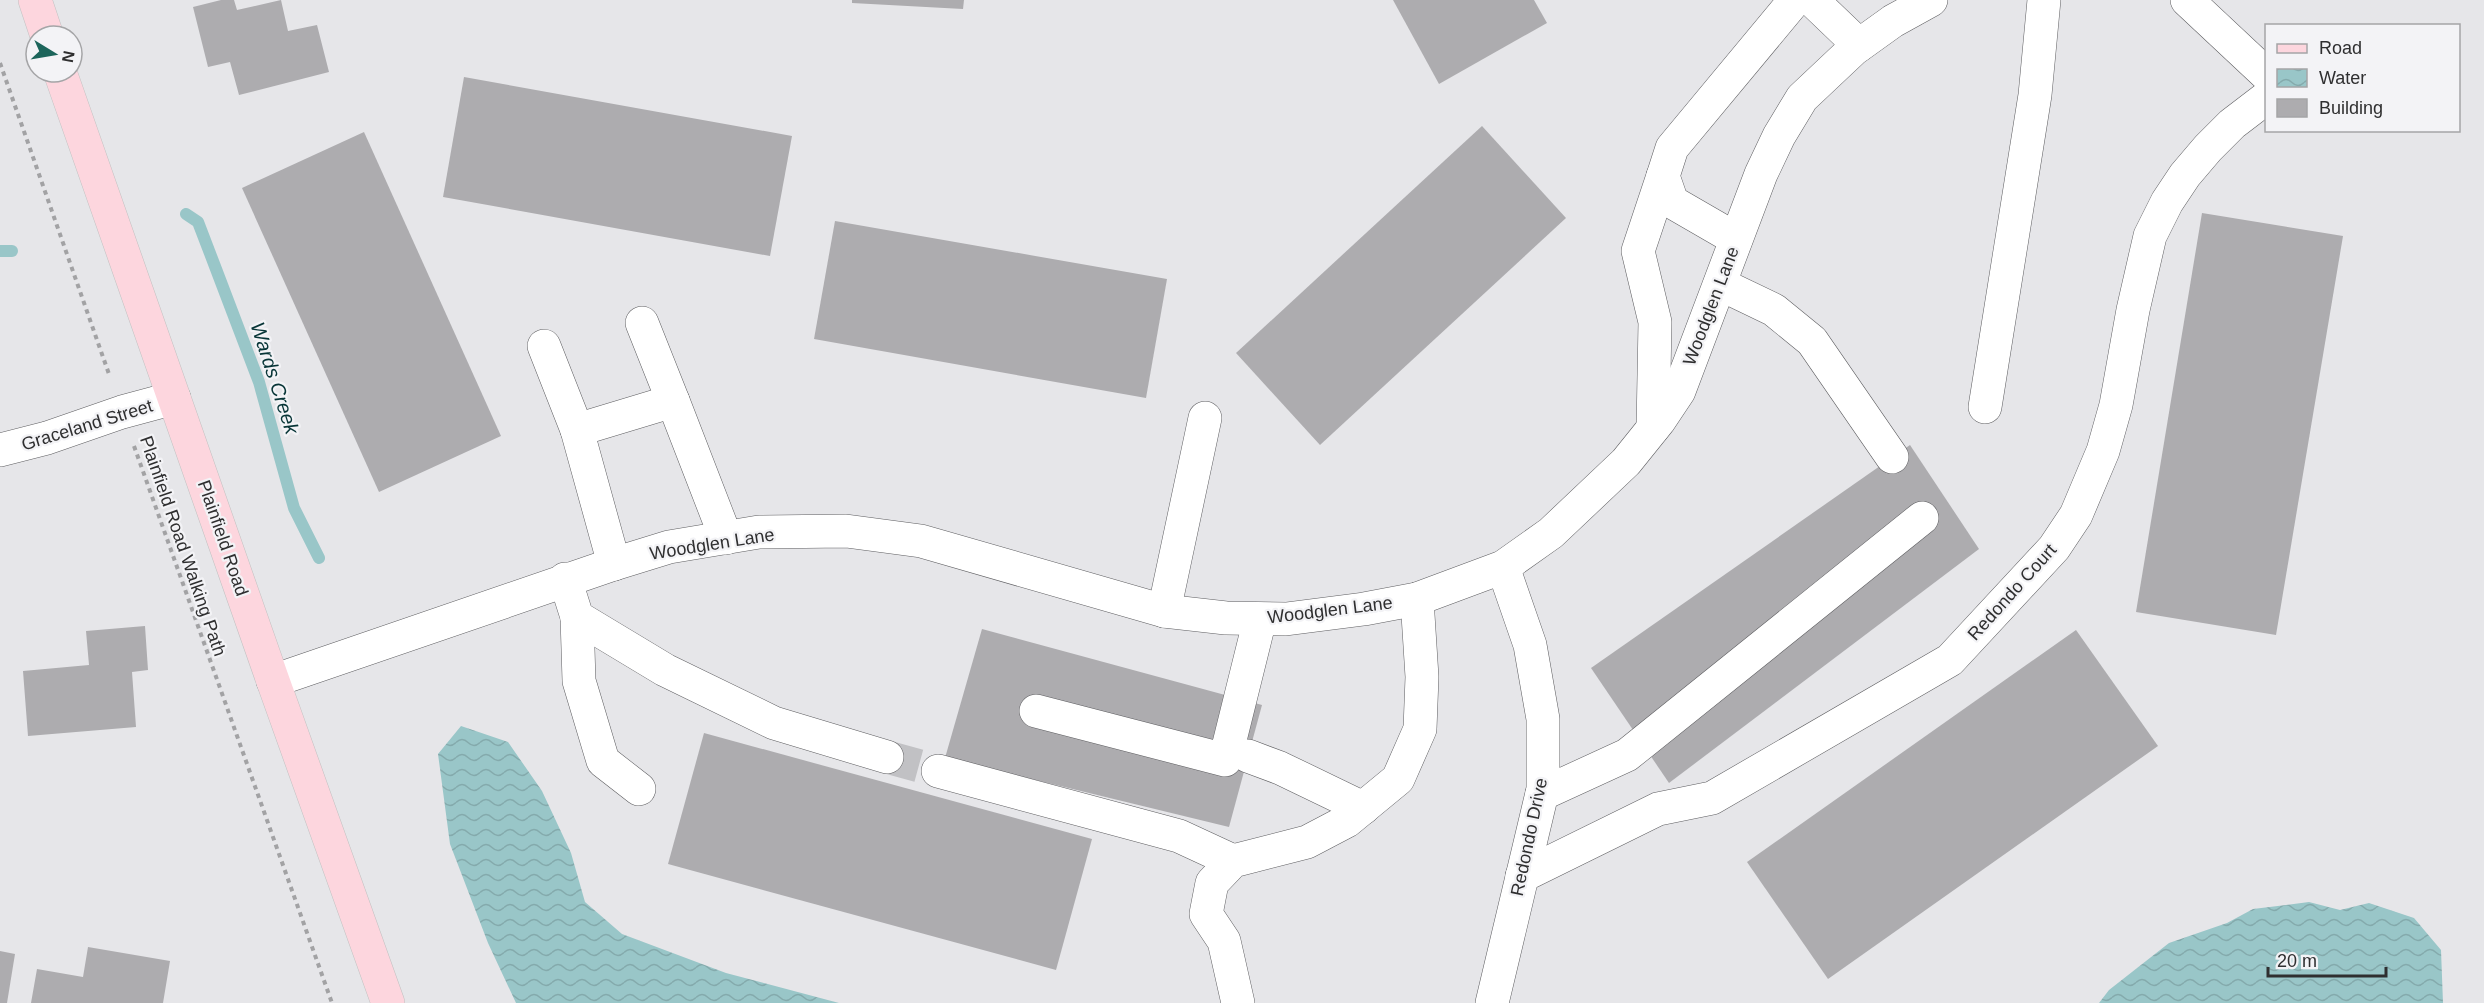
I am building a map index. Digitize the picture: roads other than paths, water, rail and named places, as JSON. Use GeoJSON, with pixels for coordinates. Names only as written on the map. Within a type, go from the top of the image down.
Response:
{"type":"FeatureCollection","features":[{"type":"Feature","properties":{"kind":"main road"},"geometry":{"type":"LineString","coordinates":[[34,0],[43,24]]}},
{"type":"Feature","properties":{"kind":"main road","name":"Plainfield Road"},"geometry":{"type":"LineString","coordinates":[[64,84],[388,1003]]}},
{"type":"Feature","properties":{"kind":"street"},"geometry":{"type":"LineString","coordinates":[[1653,428],[1655,322],[1638,251],[1672,148],[1795,0]]}},
{"type":"Feature","properties":{"kind":"street"},"geometry":{"type":"LineString","coordinates":[[1812,0],[1859,45]]}},
{"type":"Feature","properties":{"kind":"street","name":"Woodglen Lane"},"geometry":{"type":"LineString","coordinates":[[273,681],[565,579],[669,547],[759,532],[846,531],[921,541],[1164,611],[1226,618],[1297,618],[1417,599],[1503,567],[1551,533],[1626,462],[1679,391],[1761,174],[1779,136],[1802,98],[1859,45],[1893,21],[1931,0]]}},
{"type":"Feature","properties":{"kind":"street"},"geometry":{"type":"LineString","coordinates":[[1985,407],[2035,95],[2044,0]]}},
{"type":"Feature","properties":{"kind":"street"},"geometry":{"type":"LineString","coordinates":[[2187,0],[2265,73]]}},
{"type":"Feature","properties":{"kind":"street","name":"Redondo Court"},"geometry":{"type":"LineString","coordinates":[[1522,876],[1658,809],[1712,798],[1950,660],[2054,548],[2076,515],[2091,482],[2106,439],[2150,236],[2167,202],[2200,157],[2232,124],[2265,99]]}},
{"type":"Feature","properties":{"kind":"street"},"geometry":{"type":"LineString","coordinates":[[1663,176],[1672,202],[1736,239]]}},
{"type":"Feature","properties":{"kind":"street"},"geometry":{"type":"LineString","coordinates":[[1720,284],[1774,310],[1812,341],[1892,457]]}},
{"type":"Feature","properties":{"kind":"street"},"geometry":{"type":"LineString","coordinates":[[642,323],[726,538]]}},
{"type":"Feature","properties":{"kind":"street"},"geometry":{"type":"LineString","coordinates":[[544,346],[577,430],[614,564]]}},
{"type":"Feature","properties":{"kind":"street","name":"Graceland Street"},"geometry":{"type":"LineString","coordinates":[[0,450],[47,438],[122,412],[174,398]]}},
{"type":"Feature","properties":{"kind":"street"},"geometry":{"type":"LineString","coordinates":[[577,430],[673,401]]}},
{"type":"Feature","properties":{"kind":"street"},"geometry":{"type":"LineString","coordinates":[[1164,611],[1205,418]]}},
{"type":"Feature","properties":{"kind":"street"},"geometry":{"type":"LineString","coordinates":[[1542,794],[1634,750],[1922,518]]}},
{"type":"Feature","properties":{"kind":"street","name":"Redondo Drive"},"geometry":{"type":"LineString","coordinates":[[1492,1003],[1542,794],[1543,719],[1540,698],[1530,645],[1503,567]]}},
{"type":"Feature","properties":{"kind":"street"},"geometry":{"type":"LineString","coordinates":[[565,579],[577,617],[579,681],[603,761],[639,789]]}},
{"type":"Feature","properties":{"kind":"street"},"geometry":{"type":"LineString","coordinates":[[1238,1003],[1224,941],[1206,914],[1212,883],[1233,861],[1307,842],[1347,821],[1398,779],[1420,729],[1422,677],[1417,599]]}},
{"type":"Feature","properties":{"kind":"street"},"geometry":{"type":"LineString","coordinates":[[577,617],[665,670],[774,723],[887,757]]}},
{"type":"Feature","properties":{"kind":"street"},"geometry":{"type":"LineString","coordinates":[[1036,711],[1225,760],[1260,619]]}},
{"type":"Feature","properties":{"kind":"street"},"geometry":{"type":"LineString","coordinates":[[1248,756],[1299,776],[1363,808]]}},
{"type":"Feature","properties":{"kind":"street"},"geometry":{"type":"LineString","coordinates":[[938,771],[1179,836],[1233,861]]}},
{"type":"Feature","properties":{"kind":"water"},"geometry":{"type":"Polygon","coordinates":[[[461,726],[508,742],[542,791],[571,853],[585,902],[622,934],[726,973],[839,1003],[516,1003],[488,943],[450,844],[438,754],[461,726]]]}},
{"type":"Feature","properties":{"kind":"water"},"geometry":{"type":"Polygon","coordinates":[[[2309,902],[2340,910],[2369,903],[2414,918],[2441,950],[2443,1003],[2099,1003],[2109,990],[2169,943],[2227,923],[2253,909],[2309,902]]]}},
{"type":"Feature","properties":{"kind":"waterway","name":"Wards Creek"},"geometry":{"type":"LineString","coordinates":[[186,214],[198,222],[259,382],[294,508],[319,558]]}},
{"type":"Feature","properties":{"kind":"waterway","name":"Wards Creek"},"geometry":{"type":"LineString","coordinates":[[0,251],[12,251]]}},
{"type":"Feature","properties":{"kind":"tunnel"},"geometry":{"type":"LineString","coordinates":[[887,757],[938,771]]}}]}
